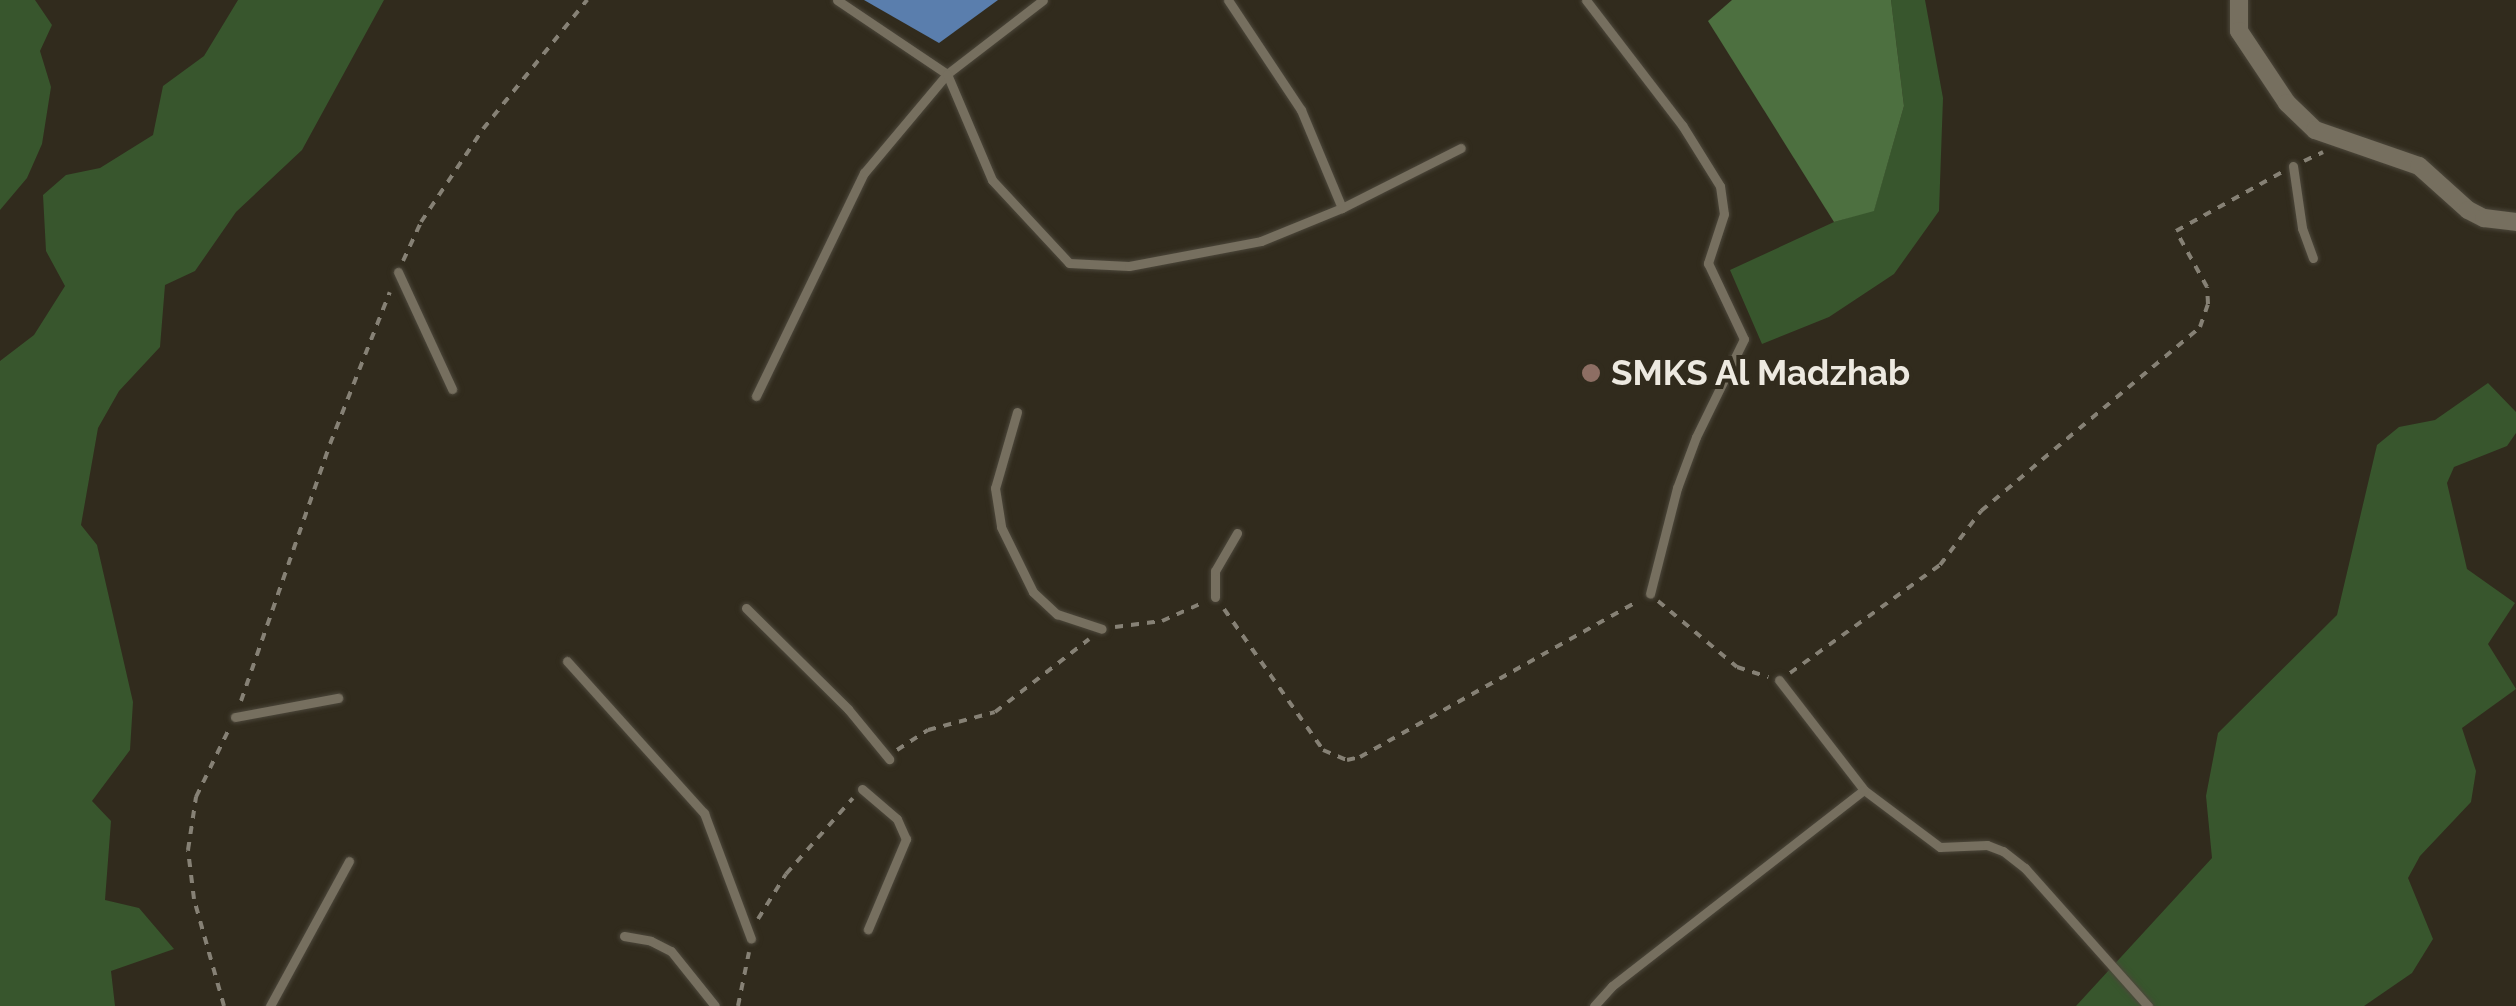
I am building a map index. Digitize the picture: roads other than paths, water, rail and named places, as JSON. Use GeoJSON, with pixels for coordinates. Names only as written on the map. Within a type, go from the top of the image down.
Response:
{"type":"FeatureCollection","features":[{"type":"Feature","properties":{"kind":"street"},"geometry":{"type":"LineString","coordinates":[[2239,0],[2239,31],[2287,103],[2315,130],[2418,166],[2468,210],[2484,218],[2516,222]]}},
{"type":"Feature","properties":{"kind":"lane"},"geometry":{"type":"LineString","coordinates":[[837,0],[947,74],[992,180],[1069,262],[1130,266],[1260,241],[1342,208],[1461,148]]}},
{"type":"Feature","properties":{"kind":"lane"},"geometry":{"type":"LineString","coordinates":[[756,396],[864,173],[947,74],[1043,0]]}},
{"type":"Feature","properties":{"kind":"lane"},"geometry":{"type":"LineString","coordinates":[[1228,0],[1301,110],[1342,208]]}},
{"type":"Feature","properties":{"kind":"lane"},"geometry":{"type":"LineString","coordinates":[[1586,0],[1682,125],[1720,186],[1724,214],[1708,263],[1744,339],[1683,471],[1650,594]]}},
{"type":"Feature","properties":{"kind":"lane"},"geometry":{"type":"LineString","coordinates":[[2292,166],[2302,228],[2313,258]]}},
{"type":"Feature","properties":{"kind":"lane"},"geometry":{"type":"LineString","coordinates":[[398,272],[452,389]]}},
{"type":"Feature","properties":{"kind":"lane"},"geometry":{"type":"LineString","coordinates":[[1017,412],[995,488],[1002,527],[1033,592],[1058,614],[1102,629]]}},
{"type":"Feature","properties":{"kind":"lane"},"geometry":{"type":"LineString","coordinates":[[1215,598],[1216,570],[1237,532]]}},
{"type":"Feature","properties":{"kind":"lane"},"geometry":{"type":"LineString","coordinates":[[746,608],[848,709],[889,759]]}},
{"type":"Feature","properties":{"kind":"lane"},"geometry":{"type":"LineString","coordinates":[[567,661],[704,813],[751,939]]}},
{"type":"Feature","properties":{"kind":"lane"},"geometry":{"type":"LineString","coordinates":[[1779,680],[1864,790],[1940,847],[1987,845],[2025,868],[2148,1006]]}},
{"type":"Feature","properties":{"kind":"lane"},"geometry":{"type":"LineString","coordinates":[[235,717],[338,698]]}},
{"type":"Feature","properties":{"kind":"lane"},"geometry":{"type":"LineString","coordinates":[[862,788],[897,819],[906,839],[868,929]]}},
{"type":"Feature","properties":{"kind":"lane"},"geometry":{"type":"LineString","coordinates":[[1594,1006],[1612,986],[1864,790]]}},
{"type":"Feature","properties":{"kind":"lane"},"geometry":{"type":"LineString","coordinates":[[270,1006],[349,861]]}},
{"type":"Feature","properties":{"kind":"lane"},"geometry":{"type":"LineString","coordinates":[[624,936],[650,941],[671,951],[714,1006]]}},
{"type":"Feature","properties":{"kind":"water"},"geometry":{"type":"Polygon","coordinates":[[[864,0],[998,0],[939,43],[864,0]]]}},
{"type":"Feature","properties":{"kind":"place","name":"SMKS Al Madzhab"},"geometry":{"type":"Point","coordinates":[1591,373]}}]}
